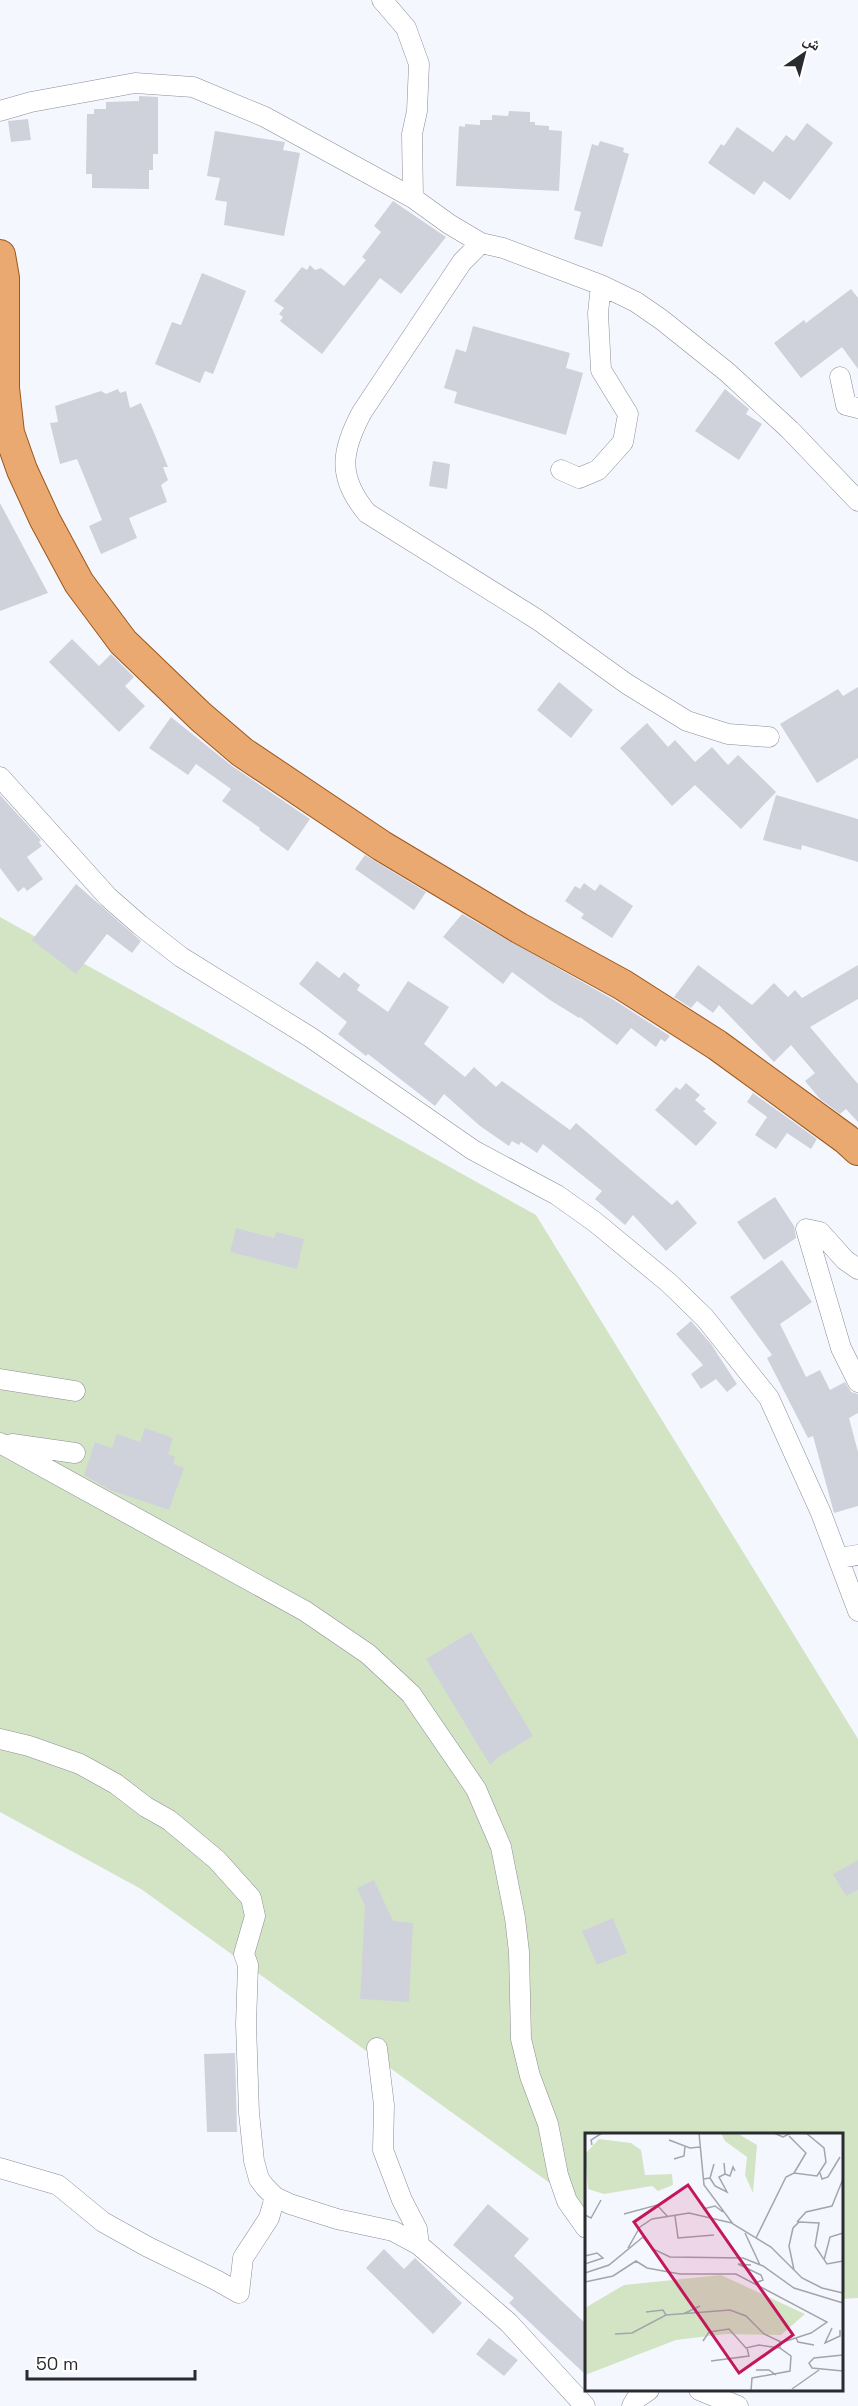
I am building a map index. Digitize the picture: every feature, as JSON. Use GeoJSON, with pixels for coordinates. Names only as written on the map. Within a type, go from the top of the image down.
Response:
{"type":"FeatureCollection","features":[{"type":"Feature","properties":{"kind":"main road"},"geometry":{"type":"LineString","coordinates":[[0,255],[4,278],[4,388],[9,433],[22,470],[74,572],[123,642],[201,717],[242,752],[382,846],[519,928],[623,985],[717,1045],[858,1150]]}},
{"type":"Feature","properties":{"kind":"street"},"geometry":{"type":"LineString","coordinates":[[382,0],[406,28],[419,64],[417,111],[412,134],[413,198]]}},
{"type":"Feature","properties":{"kind":"street"},"geometry":{"type":"LineString","coordinates":[[0,111],[32,102],[135,82],[193,87],[265,117],[413,198],[449,224],[481,243],[503,248],[601,285],[636,302],[726,372],[790,430],[858,501]]}},
{"type":"Feature","properties":{"kind":"street"},"geometry":{"type":"LineString","coordinates":[[481,243],[462,262],[362,412],[349,436],[345,463],[348,483],[356,500],[367,513],[538,620],[627,684],[687,721],[728,734],[769,737]]}},
{"type":"Feature","properties":{"kind":"street"},"geometry":{"type":"LineString","coordinates":[[561,470],[579,478],[598,470],[623,442],[628,414],[601,370],[598,314],[601,285]]}},
{"type":"Feature","properties":{"kind":"street"},"geometry":{"type":"LineString","coordinates":[[840,377],[846,405],[858,408]]}},
{"type":"Feature","properties":{"kind":"street"},"geometry":{"type":"LineString","coordinates":[[0,777],[108,897],[181,957],[310,1036],[473,1150],[557,1196],[595,1222],[669,1283],[705,1318],[769,1398],[849,1556],[858,1611]]}},
{"type":"Feature","properties":{"kind":"street"},"geometry":{"type":"LineString","coordinates":[[858,1269],[845,1260],[820,1232],[806,1229],[841,1348],[858,1382]]}},
{"type":"Feature","properties":{"kind":"street"},"geometry":{"type":"LineString","coordinates":[[0,1379],[75,1391]]}},
{"type":"Feature","properties":{"kind":"street"},"geometry":{"type":"LineString","coordinates":[[0,1442],[75,1453]]}},
{"type":"Feature","properties":{"kind":"street"},"geometry":{"type":"LineString","coordinates":[[0,1442],[304,1611],[368,1654],[411,1694],[476,1789],[501,1847],[519,1952],[522,2039],[530,2076],[548,2124],[558,2175],[567,2202],[585,2227]]}},
{"type":"Feature","properties":{"kind":"street"},"geometry":{"type":"LineString","coordinates":[[0,1739],[29,1746],[80,1764],[116,1784],[146,1808],[169,1820],[217,1860],[251,1898],[255,1916],[243,1954],[248,1965],[246,2024],[251,2143],[259,2179],[275,2197],[337,2219],[393,2231],[419,2245],[509,2323],[585,2406]]}},
{"type":"Feature","properties":{"kind":"street"},"geometry":{"type":"LineString","coordinates":[[377,2048],[384,2105],[383,2150],[402,2200],[417,2229],[419,2245]]}},
{"type":"Feature","properties":{"kind":"street"},"geometry":{"type":"LineString","coordinates":[[0,2168],[58,2185],[104,2222],[148,2247],[216,2280],[238,2294],[243,2258],[269,2218],[275,2197]]}},
{"type":"Feature","properties":{"kind":"street"},"geometry":{"type":"LineString","coordinates":[[632,2406],[636,2399],[648,2391]]}},
{"type":"Feature","properties":{"kind":"street"},"geometry":{"type":"LineString","coordinates":[[701,2391],[738,2406]]}},
{"type":"Feature","properties":{"kind":"green space"},"geometry":{"type":"Polygon","coordinates":[[[0,917],[536,1215],[858,1739],[858,2298],[843,2299],[843,2133],[585,2133],[585,2208],[141,1889],[0,1812],[0,917]]]}},
{"type":"Feature","properties":{"kind":"building"},"geometry":{"type":"Polygon","coordinates":[[[139,96],[158,97],[158,154],[153,154],[153,170],[149,170],[149,189],[92,188],[92,174],[86,174],[87,114],[94,114],[94,109],[106,109],[106,102],[139,101],[139,96]]]}},
{"type":"Feature","properties":{"kind":"building"},"geometry":{"type":"Polygon","coordinates":[[[509,111],[530,112],[530,122],[535,122],[535,125],[549,126],[549,130],[562,131],[559,191],[456,186],[459,126],[480,125],[480,120],[492,120],[492,115],[508,116],[509,111]]]}},
{"type":"Feature","properties":{"kind":"building"},"geometry":{"type":"Polygon","coordinates":[[[28,119],[31,140],[11,142],[8,121],[28,119]]]}},
{"type":"Feature","properties":{"kind":"building"},"geometry":{"type":"Polygon","coordinates":[[[807,123],[833,143],[790,200],[764,181],[754,195],[708,163],[737,127],[773,152],[786,135],[794,141],[807,123]]]}},
{"type":"Feature","properties":{"kind":"building"},"geometry":{"type":"Polygon","coordinates":[[[215,131],[285,142],[283,150],[300,153],[284,236],[224,225],[227,202],[215,200],[220,178],[207,176],[215,131]]]}},
{"type":"Feature","properties":{"kind":"building"},"geometry":{"type":"Polygon","coordinates":[[[600,141],[624,148],[623,152],[629,154],[602,247],[574,239],[581,212],[574,210],[592,144],[598,146],[600,141]]]}},
{"type":"Feature","properties":{"kind":"building"},"geometry":{"type":"Polygon","coordinates":[[[393,201],[446,237],[401,294],[380,278],[322,354],[280,321],[283,317],[279,314],[284,308],[274,301],[302,267],[307,270],[310,265],[315,270],[321,268],[344,286],[366,260],[362,257],[381,232],[374,226],[393,201]]]}},
{"type":"Feature","properties":{"kind":"building"},"geometry":{"type":"Polygon","coordinates":[[[202,273],[246,291],[213,374],[205,371],[200,383],[155,364],[172,322],[181,325],[202,273]]]}},
{"type":"Feature","properties":{"kind":"building"},"geometry":{"type":"Polygon","coordinates":[[[851,289],[858,298],[858,369],[842,347],[801,378],[774,343],[804,320],[806,323],[851,289]]]}},
{"type":"Feature","properties":{"kind":"building"},"geometry":{"type":"Polygon","coordinates":[[[473,326],[570,353],[566,368],[583,373],[566,435],[454,403],[457,392],[444,388],[456,349],[466,352],[473,326]]]}},
{"type":"Feature","properties":{"kind":"building"},"geometry":{"type":"Polygon","coordinates":[[[118,389],[120,393],[126,391],[130,408],[141,403],[155,435],[168,467],[163,467],[168,480],[161,485],[167,502],[129,518],[137,538],[101,554],[89,526],[102,520],[77,459],[60,464],[50,423],[58,422],[55,406],[101,391],[106,394],[118,389]]]}},
{"type":"Feature","properties":{"kind":"building"},"geometry":{"type":"Polygon","coordinates":[[[725,389],[749,409],[746,414],[762,424],[739,460],[695,431],[725,389]]]}},
{"type":"Feature","properties":{"kind":"building"},"geometry":{"type":"Polygon","coordinates":[[[433,461],[450,464],[447,489],[429,486],[433,461]]]}},
{"type":"Feature","properties":{"kind":"building"},"geometry":{"type":"Polygon","coordinates":[[[0,503],[48,593],[0,611],[0,503]]]}},
{"type":"Feature","properties":{"kind":"building"},"geometry":{"type":"Polygon","coordinates":[[[72,639],[99,666],[111,654],[134,677],[125,686],[145,706],[119,732],[49,662],[72,639]]]}},
{"type":"Feature","properties":{"kind":"building"},"geometry":{"type":"Polygon","coordinates":[[[559,682],[593,710],[571,738],[537,710],[559,682]]]}},
{"type":"Feature","properties":{"kind":"building"},"geometry":{"type":"Polygon","coordinates":[[[858,687],[858,758],[817,783],[780,724],[838,689],[843,696],[858,687]]]}},
{"type":"Feature","properties":{"kind":"building"},"geometry":{"type":"Polygon","coordinates":[[[171,717],[232,766],[310,819],[288,851],[222,801],[231,789],[196,764],[188,775],[149,748],[171,717]]]}},
{"type":"Feature","properties":{"kind":"building"},"geometry":{"type":"Polygon","coordinates":[[[647,723],[668,747],[675,740],[695,762],[712,747],[728,765],[738,755],[776,792],[741,829],[695,785],[672,806],[620,748],[647,723]]]}},
{"type":"Feature","properties":{"kind":"building"},"geometry":{"type":"Polygon","coordinates":[[[0,795],[41,840],[39,842],[42,846],[27,857],[43,879],[27,891],[24,887],[18,892],[0,868],[0,795]]]}},
{"type":"Feature","properties":{"kind":"building"},"geometry":{"type":"Polygon","coordinates":[[[776,795],[858,819],[858,862],[802,845],[801,850],[763,840],[776,795]]]}},
{"type":"Feature","properties":{"kind":"building"},"geometry":{"type":"Polygon","coordinates":[[[365,855],[426,892],[414,910],[355,869],[365,855]]]}},
{"type":"Feature","properties":{"kind":"building"},"geometry":{"type":"Polygon","coordinates":[[[584,883],[595,891],[600,884],[633,906],[612,938],[581,918],[584,914],[565,901],[575,886],[580,889],[584,883]]]}},
{"type":"Feature","properties":{"kind":"building"},"geometry":{"type":"Polygon","coordinates":[[[76,884],[141,941],[132,953],[107,934],[76,974],[32,940],[76,884]]]}},
{"type":"Feature","properties":{"kind":"building"},"geometry":{"type":"Polygon","coordinates":[[[462,914],[614,1000],[670,1036],[665,1042],[661,1039],[656,1047],[631,1028],[617,1045],[580,1017],[550,1000],[512,972],[503,984],[443,937],[462,914]]]}},
{"type":"Feature","properties":{"kind":"building"},"geometry":{"type":"Polygon","coordinates":[[[317,961],[339,978],[344,972],[360,985],[357,990],[388,1012],[408,981],[449,1007],[424,1044],[465,1077],[474,1067],[496,1087],[502,1081],[570,1130],[576,1123],[672,1205],[677,1200],[697,1223],[666,1251],[633,1215],[625,1225],[595,1199],[602,1191],[543,1144],[537,1153],[521,1142],[519,1145],[512,1141],[509,1146],[480,1126],[444,1094],[435,1106],[368,1054],[366,1056],[338,1034],[347,1022],[299,984],[317,961]]]}},
{"type":"Feature","properties":{"kind":"building"},"geometry":{"type":"Polygon","coordinates":[[[698,965],[752,1005],[774,983],[788,997],[795,990],[802,998],[858,965],[858,999],[810,1027],[858,1084],[858,1122],[846,1109],[840,1114],[820,1099],[805,1081],[815,1073],[791,1045],[774,1062],[719,1005],[713,1013],[697,1001],[691,1008],[674,997],[698,965]]]}},
{"type":"Feature","properties":{"kind":"building"},"geometry":{"type":"Polygon","coordinates":[[[686,1083],[700,1095],[695,1100],[706,1109],[703,1111],[717,1123],[696,1146],[655,1110],[676,1087],[680,1090],[686,1083]]]}},
{"type":"Feature","properties":{"kind":"building"},"geometry":{"type":"Polygon","coordinates":[[[753,1093],[817,1139],[811,1149],[787,1133],[776,1149],[755,1135],[767,1117],[747,1102],[753,1093]]]}},
{"type":"Feature","properties":{"kind":"building"},"geometry":{"type":"Polygon","coordinates":[[[775,1197],[794,1226],[796,1238],[764,1260],[737,1222],[775,1197]]]}},
{"type":"Feature","properties":{"kind":"building"},"geometry":{"type":"Polygon","coordinates":[[[236,1228],[274,1238],[276,1232],[304,1239],[297,1269],[230,1252],[236,1228]]]}},
{"type":"Feature","properties":{"kind":"building"},"geometry":{"type":"Polygon","coordinates":[[[782,1260],[812,1302],[780,1324],[806,1377],[820,1370],[830,1390],[845,1382],[851,1392],[858,1394],[858,1413],[849,1418],[858,1452],[858,1506],[834,1513],[813,1436],[808,1438],[767,1358],[772,1355],[730,1297],[782,1260]]]}},
{"type":"Feature","properties":{"kind":"building"},"geometry":{"type":"Polygon","coordinates":[[[691,1321],[711,1344],[737,1384],[727,1392],[716,1379],[701,1389],[691,1374],[703,1365],[676,1334],[691,1321]]]}},
{"type":"Feature","properties":{"kind":"building"},"geometry":{"type":"Polygon","coordinates":[[[145,1428],[173,1438],[168,1454],[175,1457],[173,1464],[184,1468],[169,1510],[112,1491],[84,1475],[95,1442],[112,1448],[117,1434],[140,1442],[145,1428]]]}},
{"type":"Feature","properties":{"kind":"building"},"geometry":{"type":"Polygon","coordinates":[[[471,1632],[533,1736],[497,1758],[490,1765],[426,1659],[471,1632]]]}},
{"type":"Feature","properties":{"kind":"building"},"geometry":{"type":"Polygon","coordinates":[[[858,1860],[858,1890],[846,1896],[833,1874],[858,1860]]]}},
{"type":"Feature","properties":{"kind":"building"},"geometry":{"type":"Polygon","coordinates":[[[374,1880],[393,1921],[413,1923],[409,2002],[360,1999],[365,1906],[357,1888],[374,1880]]]}},
{"type":"Feature","properties":{"kind":"building"},"geometry":{"type":"Polygon","coordinates":[[[613,1918],[627,1953],[597,1965],[582,1931],[613,1918]]]}},
{"type":"Feature","properties":{"kind":"building"},"geometry":{"type":"Polygon","coordinates":[[[235,2053],[237,2132],[207,2132],[204,2054],[235,2053]]]}},
{"type":"Feature","properties":{"kind":"building"},"geometry":{"type":"Polygon","coordinates":[[[488,2204],[529,2239],[514,2256],[585,2323],[585,2374],[509,2303],[514,2298],[453,2245],[488,2204]]]}},
{"type":"Feature","properties":{"kind":"building"},"geometry":{"type":"Polygon","coordinates":[[[384,2249],[404,2269],[415,2258],[462,2303],[433,2334],[366,2268],[384,2249]]]}},
{"type":"Feature","properties":{"kind":"building"},"geometry":{"type":"Polygon","coordinates":[[[489,2338],[518,2360],[504,2376],[476,2354],[489,2338]]]}}]}
